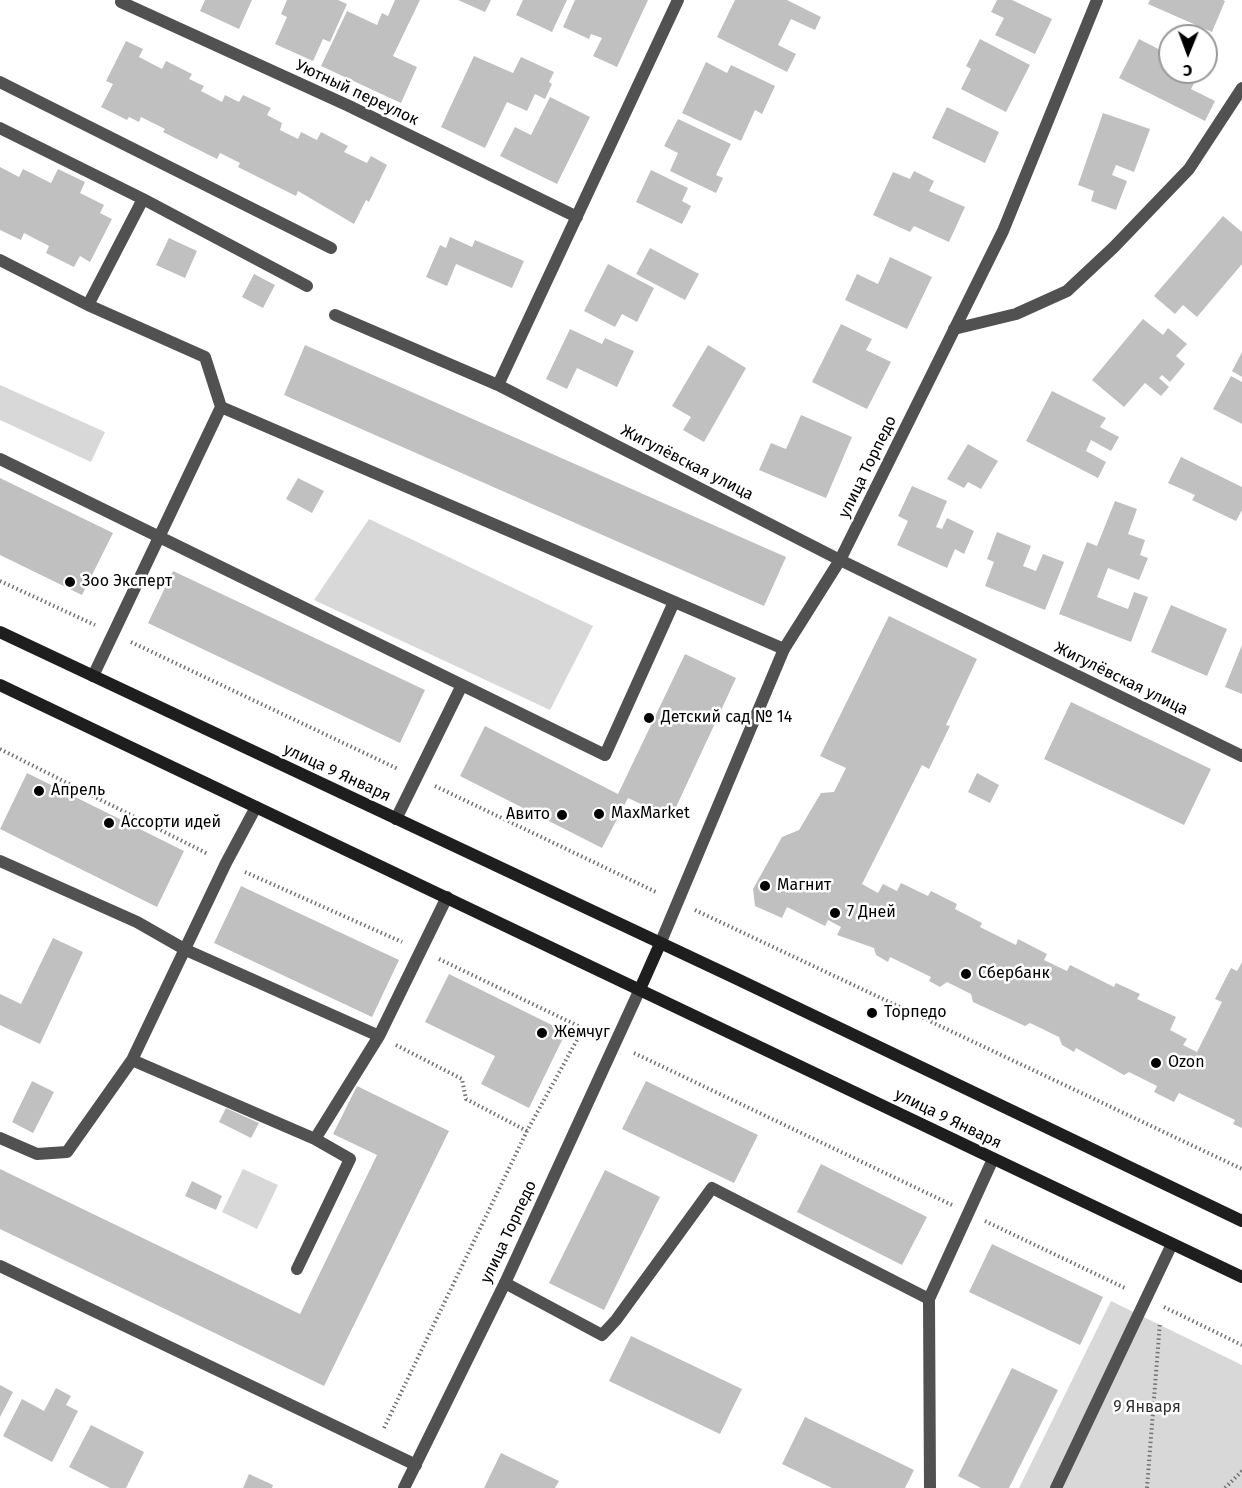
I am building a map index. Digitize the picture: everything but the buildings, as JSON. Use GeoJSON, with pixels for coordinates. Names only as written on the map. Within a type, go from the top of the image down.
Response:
{"type":"FeatureCollection","features":[{"type":"Feature","properties":{"kind":"main road","name":"улица 9 Января"},"geometry":{"type":"LineString","coordinates":[[0,632],[1242,1221]]}},
{"type":"Feature","properties":{"kind":"main road","name":"улица 9 Января"},"geometry":{"type":"LineString","coordinates":[[0,685],[1242,1277]]}},
{"type":"Feature","properties":{"kind":"main road"},"geometry":{"type":"LineString","coordinates":[[640,989],[660,944]]}},
{"type":"Feature","properties":{"kind":"street"},"geometry":{"type":"LineString","coordinates":[[335,315],[498,385],[678,0]]}},
{"type":"Feature","properties":{"kind":"street","name":"улица Торпедо"},"geometry":{"type":"LineString","coordinates":[[660,944],[680,903],[784,649],[840,560],[1003,231],[1097,0]]}},
{"type":"Feature","properties":{"kind":"street","name":"Уютный переулок"},"geometry":{"type":"LineString","coordinates":[[121,2],[349,106],[577,217]]}},
{"type":"Feature","properties":{"kind":"street"},"geometry":{"type":"LineString","coordinates":[[0,82],[331,248]]}},
{"type":"Feature","properties":{"kind":"street"},"geometry":{"type":"LineString","coordinates":[[954,329],[1016,314],[1067,291],[1189,169],[1242,88]]}},
{"type":"Feature","properties":{"kind":"street"},"geometry":{"type":"LineString","coordinates":[[0,128],[143,199],[308,286]]}},
{"type":"Feature","properties":{"kind":"street"},"geometry":{"type":"LineString","coordinates":[[88,305],[143,199]]}},
{"type":"Feature","properties":{"kind":"street"},"geometry":{"type":"LineString","coordinates":[[0,260],[88,305],[204,357],[221,407],[93,676]]}},
{"type":"Feature","properties":{"kind":"street","name":"Жигулёвская улица"},"geometry":{"type":"LineString","coordinates":[[498,385],[840,560],[1242,756]]}},
{"type":"Feature","properties":{"kind":"street"},"geometry":{"type":"LineString","coordinates":[[221,407],[784,649]]}},
{"type":"Feature","properties":{"kind":"street"},"geometry":{"type":"LineString","coordinates":[[0,459],[605,755],[674,602]]}},
{"type":"Feature","properties":{"kind":"street"},"geometry":{"type":"LineString","coordinates":[[396,819],[462,685]]}},
{"type":"Feature","properties":{"kind":"street"},"geometry":{"type":"LineString","coordinates":[[0,1137],[37,1154],[67,1152],[132,1060],[226,863],[256,807]]}},
{"type":"Feature","properties":{"kind":"street"},"geometry":{"type":"LineString","coordinates":[[0,861],[137,922],[186,950],[379,1036]]}},
{"type":"Feature","properties":{"kind":"street"},"geometry":{"type":"LineString","coordinates":[[315,1139],[379,1036],[447,897]]}},
{"type":"Feature","properties":{"kind":"street","name":"улица Торпедо"},"geometry":{"type":"LineString","coordinates":[[404,1488],[505,1283],[640,989]]}},
{"type":"Feature","properties":{"kind":"street"},"geometry":{"type":"LineString","coordinates":[[132,1060],[315,1139],[350,1159],[297,1269]]}},
{"type":"Feature","properties":{"kind":"street"},"geometry":{"type":"LineString","coordinates":[[930,1488],[929,1299],[993,1159]]}},
{"type":"Feature","properties":{"kind":"street"},"geometry":{"type":"LineString","coordinates":[[505,1283],[602,1335],[616,1320],[712,1188],[929,1299]]}},
{"type":"Feature","properties":{"kind":"street"},"geometry":{"type":"LineString","coordinates":[[1056,1488],[1148,1299],[1172,1244]]}},
{"type":"Feature","properties":{"kind":"street"},"geometry":{"type":"LineString","coordinates":[[0,1266],[416,1465]]}},
{"type":"Feature","properties":{"kind":"path"},"geometry":{"type":"LineString","coordinates":[[0,581],[1242,1169]]}},
{"type":"Feature","properties":{"kind":"path"},"geometry":{"type":"LineString","coordinates":[[0,749],[226,863],[420,951],[1148,1299]]}},
{"type":"Feature","properties":{"kind":"path"},"geometry":{"type":"LineString","coordinates":[[376,1444],[527,1131],[583,1029]]}},
{"type":"Feature","properties":{"kind":"path"},"geometry":{"type":"LineString","coordinates":[[379,1036],[462,1079],[466,1099],[527,1131]]}},
{"type":"Feature","properties":{"kind":"path"},"geometry":{"type":"LineString","coordinates":[[1147,1488],[1161,1306],[1242,1345]]}},
{"type":"Feature","properties":{"kind":"path"},"geometry":{"type":"LineString","coordinates":[[1225,1488],[1242,1471]]}},
{"type":"Feature","properties":{"kind":"green space"},"geometry":{"type":"Polygon","coordinates":[[[0,385],[105,432],[91,462],[0,420],[0,385]]]}},
{"type":"Feature","properties":{"kind":"green space"},"geometry":{"type":"Polygon","coordinates":[[[369,519],[593,626],[550,710],[314,600],[369,519]]]}},
{"type":"Feature","properties":{"kind":"green space"},"geometry":{"type":"Polygon","coordinates":[[[243,1169],[278,1185],[257,1229],[222,1212],[243,1169]]]}},
{"type":"Feature","properties":{"kind":"green space","name":"9 Января"},"geometry":{"type":"Polygon","coordinates":[[[1111,1301],[1242,1365],[1242,1488],[1019,1488],[1111,1301]]]}},
{"type":"Feature","properties":{"kind":"place","name":"Зоо Эксперт"},"geometry":{"type":"Point","coordinates":[70,582]}},
{"type":"Feature","properties":{"kind":"place","name":"Детский сад № 14"},"geometry":{"type":"Point","coordinates":[649,718]}},
{"type":"Feature","properties":{"kind":"place","name":"Апрель"},"geometry":{"type":"Point","coordinates":[39,791]}},
{"type":"Feature","properties":{"kind":"place","name":"MaxMarket"},"geometry":{"type":"Point","coordinates":[599,814]}},
{"type":"Feature","properties":{"kind":"place","name":"Авито"},"geometry":{"type":"Point","coordinates":[562,815]}},
{"type":"Feature","properties":{"kind":"place","name":"Ассорти идей"},"geometry":{"type":"Point","coordinates":[109,823]}},
{"type":"Feature","properties":{"kind":"place","name":"Магнит"},"geometry":{"type":"Point","coordinates":[765,886]}},
{"type":"Feature","properties":{"kind":"place","name":"7 Дней"},"geometry":{"type":"Point","coordinates":[835,913]}},
{"type":"Feature","properties":{"kind":"place","name":"Сбербанк"},"geometry":{"type":"Point","coordinates":[966,974]}},
{"type":"Feature","properties":{"kind":"place","name":"Торпедо"},"geometry":{"type":"Point","coordinates":[872,1013]}},
{"type":"Feature","properties":{"kind":"place","name":"Жемчуг"},"geometry":{"type":"Point","coordinates":[542,1033]}},
{"type":"Feature","properties":{"kind":"place","name":"Ozon"},"geometry":{"type":"Point","coordinates":[1156,1063]}}]}
